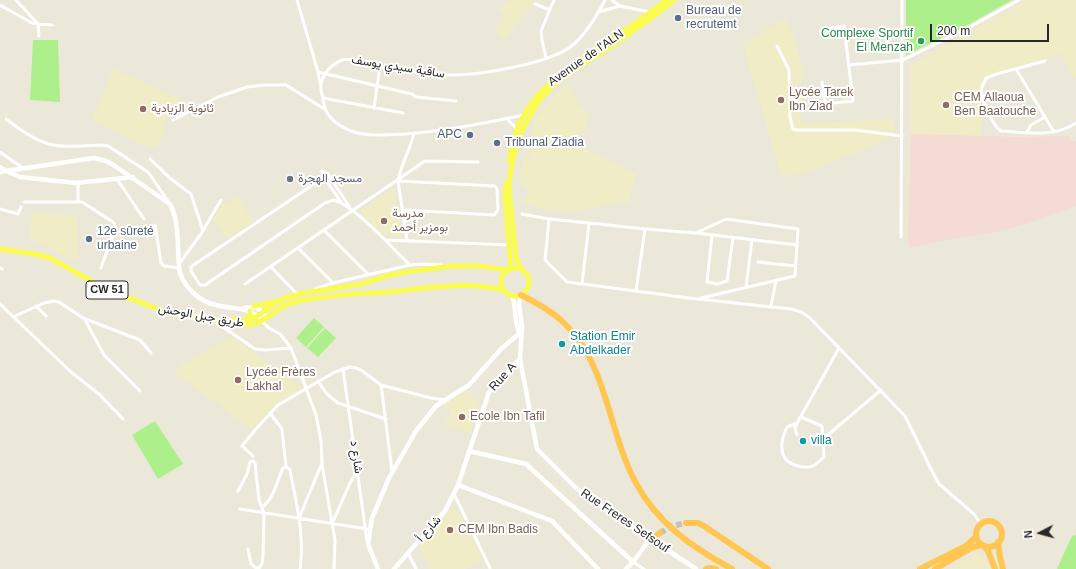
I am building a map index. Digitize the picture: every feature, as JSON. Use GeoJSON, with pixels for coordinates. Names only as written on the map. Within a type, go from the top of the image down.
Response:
{"type":"FeatureCollection","features":[{"type":"Feature","properties":{"kind":"highway"},"geometry":{"type":"LineString","coordinates":[[521,295],[548,310],[562,321],[585,349],[600,384],[630,472],[646,501],[663,520],[687,542],[704,554],[732,569]]}},
{"type":"Feature","properties":{"kind":"highway"},"geometry":{"type":"LineString","coordinates":[[920,569],[966,546],[976,536],[976,531],[981,524],[988,521],[996,523],[999,526],[1001,534],[998,542],[1003,569]]}},
{"type":"Feature","properties":{"kind":"highway"},"geometry":{"type":"LineString","coordinates":[[686,523],[698,523],[704,526],[768,569]]}},
{"type":"Feature","properties":{"kind":"highway"},"geometry":{"type":"LineString","coordinates":[[650,539],[660,532]]}},
{"type":"Feature","properties":{"kind":"highway"},"geometry":{"type":"LineString","coordinates":[[976,536],[988,551],[995,569]]}},
{"type":"Feature","properties":{"kind":"highway"},"geometry":{"type":"LineString","coordinates":[[935,569],[973,547],[983,545],[991,546],[998,542]]}},
{"type":"Feature","properties":{"kind":"highway"},"geometry":{"type":"LineString","coordinates":[[706,569],[716,569]]}},
{"type":"Feature","properties":{"kind":"main road"},"geometry":{"type":"LineString","coordinates":[[652,14],[666,0]]}},
{"type":"Feature","properties":{"kind":"main road"},"geometry":{"type":"LineString","coordinates":[[510,269],[510,245],[505,198],[507,168],[512,144],[526,116],[555,84],[652,14],[674,0]]}},
{"type":"Feature","properties":{"kind":"main road"},"geometry":{"type":"LineString","coordinates":[[378,569],[368,544],[368,529],[392,473],[407,445],[436,406],[469,385],[501,349],[520,333],[522,327],[519,304],[521,295],[528,288],[529,282],[528,276],[522,270],[516,257],[509,188],[511,168],[519,130]]}},
{"type":"Feature","properties":{"kind":"main road"},"geometry":{"type":"LineString","coordinates":[[6,171],[94,158],[106,161],[133,177],[170,204],[174,211],[176,220],[179,267],[182,279],[190,290],[204,301],[216,306],[241,308],[254,306],[279,301],[304,293],[361,284],[405,272],[452,266],[515,268],[522,270]]}},
{"type":"Feature","properties":{"kind":"main road"},"geometry":{"type":"LineString","coordinates":[[0,167],[20,177],[78,183],[133,177]]}},
{"type":"Feature","properties":{"kind":"main road","name":"طريق جبل الوحش"},"geometry":{"type":"LineString","coordinates":[[0,249],[35,254],[50,258],[106,289],[163,311],[242,325],[253,325],[260,318],[267,317],[280,308],[290,304],[346,294],[457,285],[481,286],[503,290]]}},
{"type":"Feature","properties":{"kind":"main road"},"geometry":{"type":"LineString","coordinates":[[510,269],[502,278],[501,284],[503,290],[512,296],[521,295]]}},
{"type":"Feature","properties":{"kind":"main road"},"geometry":{"type":"LineString","coordinates":[[512,296],[517,328],[520,333]]}},
{"type":"Feature","properties":{"kind":"main road"},"geometry":{"type":"LineString","coordinates":[[260,318],[263,312],[279,301]]}},
{"type":"Feature","properties":{"kind":"main road"},"geometry":{"type":"LineString","coordinates":[[254,306],[263,312],[267,317]]}},
{"type":"Feature","properties":{"kind":"main road"},"geometry":{"type":"LineString","coordinates":[[241,308],[250,311],[260,318]]}},
{"type":"Feature","properties":{"kind":"main road"},"geometry":{"type":"LineString","coordinates":[[248,320],[250,311]]}},
{"type":"Feature","properties":{"kind":"main road"},"geometry":{"type":"LineString","coordinates":[[218,320],[248,320],[260,318]]}},
{"type":"Feature","properties":{"kind":"main road","name":"Rue A"},"geometry":{"type":"LineString","coordinates":[[469,451],[489,392],[520,359],[520,333]]}},
{"type":"Feature","properties":{"kind":"main road","name":"Rue Freres Sefsouf"},"geometry":{"type":"LineString","coordinates":[[520,359],[537,450],[576,488],[593,501],[696,569]]}},
{"type":"Feature","properties":{"kind":"main road"},"geometry":{"type":"LineString","coordinates":[[469,451],[526,464],[634,562]]}},
{"type":"Feature","properties":{"kind":"main road","name":"شارع أ"},"geometry":{"type":"LineString","coordinates":[[394,569],[445,511],[458,485],[469,451]]}},
{"type":"Feature","properties":{"kind":"main road"},"geometry":{"type":"LineString","coordinates":[[458,485],[552,520],[598,569]]}},
{"type":"Feature","properties":{"kind":"main road"},"geometry":{"type":"LineString","coordinates":[[626,569],[634,562],[650,539]]}},
{"type":"Feature","properties":{"kind":"street"},"geometry":{"type":"LineString","coordinates":[[16,0],[38,24],[39,36]]}},
{"type":"Feature","properties":{"kind":"street"},"geometry":{"type":"LineString","coordinates":[[297,0],[318,72],[326,110],[331,118],[351,131],[378,135],[414,134],[526,116]]}},
{"type":"Feature","properties":{"kind":"street"},"geometry":{"type":"LineString","coordinates":[[546,58],[541,31],[554,0]]}},
{"type":"Feature","properties":{"kind":"street","name":"ساقية سيدي يوسف"},"geometry":{"type":"LineString","coordinates":[[324,74],[331,66],[343,59],[422,73],[452,76],[486,72],[523,65],[546,58],[568,48],[581,37],[605,0]]}},
{"type":"Feature","properties":{"kind":"street"},"geometry":{"type":"LineString","coordinates":[[612,0],[620,6],[652,14]]}},
{"type":"Feature","properties":{"kind":"street"},"geometry":{"type":"LineString","coordinates":[[901,238],[903,60],[902,0]]}},
{"type":"Feature","properties":{"kind":"street"},"geometry":{"type":"LineString","coordinates":[[849,65],[903,60],[966,29],[1019,0]]}},
{"type":"Feature","properties":{"kind":"street"},"geometry":{"type":"LineString","coordinates":[[535,4],[550,10]]}},
{"type":"Feature","properties":{"kind":"street"},"geometry":{"type":"LineString","coordinates":[[0,5],[27,21],[38,24],[52,25]]}},
{"type":"Feature","properties":{"kind":"street"},"geometry":{"type":"LineString","coordinates":[[598,12],[620,6]]}},
{"type":"Feature","properties":{"kind":"street"},"geometry":{"type":"LineString","coordinates":[[822,82],[825,104],[853,101],[844,26],[826,29]]}},
{"type":"Feature","properties":{"kind":"street"},"geometry":{"type":"LineString","coordinates":[[777,46],[789,70],[790,118],[793,129],[862,130],[902,136]]}},
{"type":"Feature","properties":{"kind":"street"},"geometry":{"type":"LineString","coordinates":[[1045,60],[986,78],[982,88],[983,97],[993,123],[1001,131],[1027,132],[1061,131],[1076,123]]}},
{"type":"Feature","properties":{"kind":"street"},"geometry":{"type":"LineString","coordinates":[[374,108],[380,66]]}},
{"type":"Feature","properties":{"kind":"street"},"geometry":{"type":"LineString","coordinates":[[1016,69],[1054,132]]}},
{"type":"Feature","properties":{"kind":"street"},"geometry":{"type":"LineString","coordinates":[[318,72],[412,94],[416,97],[456,101]]}},
{"type":"Feature","properties":{"kind":"street"},"geometry":{"type":"LineString","coordinates":[[323,98],[321,85],[324,74]]}},
{"type":"Feature","properties":{"kind":"street"},"geometry":{"type":"LineString","coordinates":[[173,120],[218,97],[247,87],[265,85],[286,85],[326,110]]}},
{"type":"Feature","properties":{"kind":"street"},"geometry":{"type":"LineString","coordinates":[[323,98],[403,113]]}},
{"type":"Feature","properties":{"kind":"street"},"geometry":{"type":"LineString","coordinates":[[1027,132],[1031,125],[1045,118]]}},
{"type":"Feature","properties":{"kind":"street"},"geometry":{"type":"LineString","coordinates":[[6,119],[35,138],[48,144],[66,146],[108,146],[148,172],[170,204]]}},
{"type":"Feature","properties":{"kind":"street"},"geometry":{"type":"LineString","coordinates":[[507,119],[519,130]]}},
{"type":"Feature","properties":{"kind":"street"},"geometry":{"type":"LineString","coordinates":[[407,241],[398,181],[414,134]]}},
{"type":"Feature","properties":{"kind":"street"},"geometry":{"type":"LineString","coordinates":[[0,152],[24,169]]}},
{"type":"Feature","properties":{"kind":"street"},"geometry":{"type":"LineString","coordinates":[[150,159],[171,179],[191,194],[202,231]]}},
{"type":"Feature","properties":{"kind":"street"},"geometry":{"type":"LineString","coordinates":[[245,284],[352,210],[398,181],[425,161],[478,162]]}},
{"type":"Feature","properties":{"kind":"street"},"geometry":{"type":"LineString","coordinates":[[0,173],[6,171]]}},
{"type":"Feature","properties":{"kind":"street"},"geometry":{"type":"LineString","coordinates":[[321,171],[328,174],[352,210]]}},
{"type":"Feature","properties":{"kind":"street"},"geometry":{"type":"LineString","coordinates":[[117,179],[144,220]]}},
{"type":"Feature","properties":{"kind":"street"},"geometry":{"type":"LineString","coordinates":[[341,202],[330,200],[205,285],[200,285],[191,271],[192,266],[320,180],[325,180],[341,202],[385,240],[410,265]]}},
{"type":"Feature","properties":{"kind":"street"},"geometry":{"type":"LineString","coordinates":[[398,181],[495,186],[497,189],[498,210],[494,215],[402,210]]}},
{"type":"Feature","properties":{"kind":"street"},"geometry":{"type":"LineString","coordinates":[[78,183],[78,201]]}},
{"type":"Feature","properties":{"kind":"street"},"geometry":{"type":"LineString","coordinates":[[498,199],[505,198]]}},
{"type":"Feature","properties":{"kind":"street"},"geometry":{"type":"LineString","coordinates":[[155,225],[160,263],[164,266],[179,267],[221,200]]}},
{"type":"Feature","properties":{"kind":"street"},"geometry":{"type":"LineString","coordinates":[[24,202],[78,201],[86,204],[115,225],[114,232],[101,268]]}},
{"type":"Feature","properties":{"kind":"street"},"geometry":{"type":"LineString","coordinates":[[0,209],[18,214],[22,207]]}},
{"type":"Feature","properties":{"kind":"street"},"geometry":{"type":"LineString","coordinates":[[522,214],[589,223],[696,233],[797,246]]}},
{"type":"Feature","properties":{"kind":"street"},"geometry":{"type":"LineString","coordinates":[[549,218],[545,260],[567,282],[791,308],[809,317],[905,416],[939,484],[974,514],[981,524]]}},
{"type":"Feature","properties":{"kind":"street"},"geometry":{"type":"LineString","coordinates":[[696,233],[726,219],[798,229],[795,276],[698,298]]}},
{"type":"Feature","properties":{"kind":"street"},"geometry":{"type":"LineString","coordinates":[[582,284],[589,223]]}},
{"type":"Feature","properties":{"kind":"street"},"geometry":{"type":"LineString","coordinates":[[636,291],[644,229]]}},
{"type":"Feature","properties":{"kind":"street"},"geometry":{"type":"LineString","coordinates":[[324,230],[368,274]]}},
{"type":"Feature","properties":{"kind":"street"},"geometry":{"type":"LineString","coordinates":[[712,235],[707,282],[717,284],[727,281],[733,238]]}},
{"type":"Feature","properties":{"kind":"street"},"geometry":{"type":"LineString","coordinates":[[385,240],[510,245]]}},
{"type":"Feature","properties":{"kind":"street"},"geometry":{"type":"LineString","coordinates":[[746,287],[752,240]]}},
{"type":"Feature","properties":{"kind":"street"},"geometry":{"type":"LineString","coordinates":[[298,248],[333,283]]}},
{"type":"Feature","properties":{"kind":"street"},"geometry":{"type":"LineString","coordinates":[[758,262],[796,266]]}},
{"type":"Feature","properties":{"kind":"street"},"geometry":{"type":"LineString","coordinates":[[304,293],[333,283],[410,265],[421,264],[452,266]]}},
{"type":"Feature","properties":{"kind":"street"},"geometry":{"type":"LineString","coordinates":[[271,266],[298,295]]}},
{"type":"Feature","properties":{"kind":"street"},"geometry":{"type":"LineString","coordinates":[[771,306],[776,281]]}},
{"type":"Feature","properties":{"kind":"street"},"geometry":{"type":"LineString","coordinates":[[13,317],[49,301],[59,302],[83,318],[140,340],[151,353]]}},
{"type":"Feature","properties":{"kind":"street"},"geometry":{"type":"LineString","coordinates":[[0,304],[71,372],[99,394],[123,419]]}},
{"type":"Feature","properties":{"kind":"street"},"geometry":{"type":"LineString","coordinates":[[36,306],[46,316]]}},
{"type":"Feature","properties":{"kind":"street"},"geometry":{"type":"LineString","coordinates":[[83,318],[104,355],[140,391]]}},
{"type":"Feature","properties":{"kind":"street"},"geometry":{"type":"LineString","coordinates":[[260,318],[269,328],[280,334],[291,348],[316,415],[332,524],[335,551],[334,569]]}},
{"type":"Feature","properties":{"kind":"street"},"geometry":{"type":"LineString","coordinates":[[211,319],[255,349],[266,350],[291,348]]}},
{"type":"Feature","properties":{"kind":"street"},"geometry":{"type":"LineString","coordinates":[[797,435],[795,427],[839,348]]}},
{"type":"Feature","properties":{"kind":"street"},"geometry":{"type":"LineString","coordinates":[[253,456],[242,446],[270,413],[282,402],[318,381],[343,369],[350,367],[361,370],[381,385],[431,398],[446,400]]}},
{"type":"Feature","properties":{"kind":"street","name":"شارع د"},"geometry":{"type":"LineString","coordinates":[[343,369],[368,529]]}},
{"type":"Feature","properties":{"kind":"street"},"geometry":{"type":"LineString","coordinates":[[318,381],[327,394],[338,403],[386,419]]}},
{"type":"Feature","properties":{"kind":"street"},"geometry":{"type":"LineString","coordinates":[[381,385],[392,473]]}},
{"type":"Feature","properties":{"kind":"street"},"geometry":{"type":"LineString","coordinates":[[823,439],[881,390]]}},
{"type":"Feature","properties":{"kind":"street"},"geometry":{"type":"LineString","coordinates":[[270,413],[282,429],[286,467],[290,470],[299,518],[301,557],[300,569]]}},
{"type":"Feature","properties":{"kind":"street"},"geometry":{"type":"LineString","coordinates":[[797,423],[787,427],[782,440],[782,453],[785,459],[792,464],[804,468],[815,465],[824,456],[822,426],[801,416]]}},
{"type":"Feature","properties":{"kind":"street"},"geometry":{"type":"LineString","coordinates":[[238,491],[245,478],[250,462],[253,461],[255,463],[259,500],[264,513],[263,557],[262,564],[259,568],[256,568],[252,564],[248,549]]}},
{"type":"Feature","properties":{"kind":"street"},"geometry":{"type":"LineString","coordinates":[[299,518],[322,463]]}},
{"type":"Feature","properties":{"kind":"street"},"geometry":{"type":"LineString","coordinates":[[262,507],[267,504],[284,468],[286,467]]}},
{"type":"Feature","properties":{"kind":"street"},"geometry":{"type":"LineString","coordinates":[[332,524],[350,483],[358,469]]}},
{"type":"Feature","properties":{"kind":"street"},"geometry":{"type":"LineString","coordinates":[[454,493],[490,568]]}},
{"type":"Feature","properties":{"kind":"street"},"geometry":{"type":"LineString","coordinates":[[240,509],[368,529]]}},
{"type":"Feature","properties":{"kind":"street"},"geometry":{"type":"LineString","coordinates":[[408,553],[416,569]]}},
{"type":"Feature","properties":{"kind":"street"},"geometry":{"type":"LineString","coordinates":[[634,562],[644,569]]}},
{"type":"Feature","properties":{"kind":"shaded area"},"geometry":{"type":"Polygon","coordinates":[[[509,0],[537,0],[502,40],[493,30],[506,17],[499,9],[509,0]]]}},
{"type":"Feature","properties":{"kind":"shaded area"},"geometry":{"type":"Polygon","coordinates":[[[1027,0],[1076,0],[1076,78],[1073,77],[1060,52],[1057,55],[981,77],[982,136],[911,134],[910,65],[1027,0]]]}},
{"type":"Feature","properties":{"kind":"shaded area","name":"Lycée Tarek Ibn Ziad"},"geometry":{"type":"Polygon","coordinates":[[[785,18],[794,37],[804,72],[801,83],[798,83],[803,103],[800,111],[802,124],[894,119],[895,136],[805,174],[781,176],[743,44],[785,18]]]}},
{"type":"Feature","properties":{"kind":"shaded area","name":"ثانوية الزيادية"},"geometry":{"type":"Polygon","coordinates":[[[114,69],[182,100],[191,107],[185,111],[185,113],[168,114],[164,127],[166,128],[157,148],[139,143],[92,120],[114,69]]]}},
{"type":"Feature","properties":{"kind":"shaded area"},"geometry":{"type":"Polygon","coordinates":[[[567,83],[580,105],[590,114],[579,145],[636,174],[629,202],[579,210],[550,211],[520,203],[522,199],[527,200],[528,189],[520,184],[525,185],[519,178],[523,161],[525,158],[530,157],[531,154],[527,153],[536,118],[567,83]]]}},
{"type":"Feature","properties":{"kind":"shaded area"},"geometry":{"type":"Polygon","coordinates":[[[911,134],[1019,137],[1070,136],[1071,141],[1076,141],[1076,206],[1027,224],[995,232],[940,241],[910,248],[908,239],[911,134]]]}},
{"type":"Feature","properties":{"kind":"shaded area","name":"مدرسة بومزير أحمد"},"geometry":{"type":"Polygon","coordinates":[[[394,188],[402,237],[390,237],[390,235],[380,233],[359,211],[394,188]]]}},
{"type":"Feature","properties":{"kind":"shaded area"},"geometry":{"type":"Polygon","coordinates":[[[237,197],[253,222],[228,238],[213,220],[221,206],[237,197]]]}},
{"type":"Feature","properties":{"kind":"shaded area"},"geometry":{"type":"Polygon","coordinates":[[[33,212],[77,216],[78,261],[59,254],[29,237],[33,212]]]}},
{"type":"Feature","properties":{"kind":"shaded area","name":"Lycée Frères Lakhal"},"geometry":{"type":"Polygon","coordinates":[[[231,336],[303,388],[273,406],[252,429],[173,372],[182,367],[181,365],[231,336]]]}},
{"type":"Feature","properties":{"kind":"shaded area","name":"Ecole Ibn Tafil"},"geometry":{"type":"Polygon","coordinates":[[[467,390],[480,405],[470,434],[445,424],[451,409],[444,406],[444,404],[467,390]]]}},
{"type":"Feature","properties":{"kind":"shaded area","name":"CEM Ibn Badis"},"geometry":{"type":"Polygon","coordinates":[[[453,506],[461,516],[482,560],[464,569],[431,569],[418,544],[453,506]]]}},
{"type":"Feature","properties":{"kind":"shaded area"},"geometry":{"type":"Polygon","coordinates":[[[979,552],[991,569],[949,569],[965,560],[979,552]]]}},
{"type":"Feature","properties":{"kind":"green space","name":"Complexe Sportif El Menzah"},"geometry":{"type":"Polygon","coordinates":[[[906,0],[1012,0],[966,26],[906,55],[906,0]]]}},
{"type":"Feature","properties":{"kind":"green space"},"geometry":{"type":"Polygon","coordinates":[[[33,40],[58,40],[60,102],[30,100],[33,40]]]}},
{"type":"Feature","properties":{"kind":"green space"},"geometry":{"type":"Polygon","coordinates":[[[314,318],[324,327],[306,347],[296,338],[314,318]]]}},
{"type":"Feature","properties":{"kind":"green space"},"geometry":{"type":"Polygon","coordinates":[[[325,328],[336,338],[318,357],[307,348],[325,328]]]}},
{"type":"Feature","properties":{"kind":"green space"},"geometry":{"type":"Polygon","coordinates":[[[155,421],[183,464],[158,479],[132,435],[155,421]]]}},
{"type":"Feature","properties":{"kind":"green space"},"geometry":{"type":"Polygon","coordinates":[[[1076,535],[1076,569],[1057,569],[1072,536],[1076,535]]]}},
{"type":"Feature","properties":{"kind":"tunnel"},"geometry":{"type":"LineString","coordinates":[[660,533],[672,526],[686,523]]}},
{"type":"Feature","properties":{"kind":"place","name":"Bureau de recrutemt"},"geometry":{"type":"Point","coordinates":[678,18]}},
{"type":"Feature","properties":{"kind":"place","name":"Complexe Sportif El Menzah"},"geometry":{"type":"Point","coordinates":[921,41]}},
{"type":"Feature","properties":{"kind":"place","name":"Lycée Tarek Ibn Ziad"},"geometry":{"type":"Point","coordinates":[781,100]}},
{"type":"Feature","properties":{"kind":"place","name":"CEM Allaoua Ben Baatouche"},"geometry":{"type":"Point","coordinates":[946,105]}},
{"type":"Feature","properties":{"kind":"place","name":"ثانوية الزيادية"},"geometry":{"type":"Point","coordinates":[143,109]}},
{"type":"Feature","properties":{"kind":"place","name":"APC"},"geometry":{"type":"Point","coordinates":[470,135]}},
{"type":"Feature","properties":{"kind":"place","name":"Tribunal Ziadia"},"geometry":{"type":"Point","coordinates":[497,143]}},
{"type":"Feature","properties":{"kind":"place","name":"مسجد الهجرة"},"geometry":{"type":"Point","coordinates":[290,179]}},
{"type":"Feature","properties":{"kind":"place","name":"مدرسة بومزير أحمد"},"geometry":{"type":"Point","coordinates":[384,221]}},
{"type":"Feature","properties":{"kind":"place","name":"12e sûreté urbaine"},"geometry":{"type":"Point","coordinates":[89,239]}},
{"type":"Feature","properties":{"kind":"place","name":"Station Emir Abdelkader"},"geometry":{"type":"Point","coordinates":[562,344]}},
{"type":"Feature","properties":{"kind":"place","name":"Lycée Frères Lakhal"},"geometry":{"type":"Point","coordinates":[238,380]}},
{"type":"Feature","properties":{"kind":"place","name":"Ecole Ibn Tafil"},"geometry":{"type":"Point","coordinates":[462,417]}},
{"type":"Feature","properties":{"kind":"place","name":"villa"},"geometry":{"type":"Point","coordinates":[803,441]}},
{"type":"Feature","properties":{"kind":"place","name":"CEM Ibn Badis"},"geometry":{"type":"Point","coordinates":[450,530]}}]}
